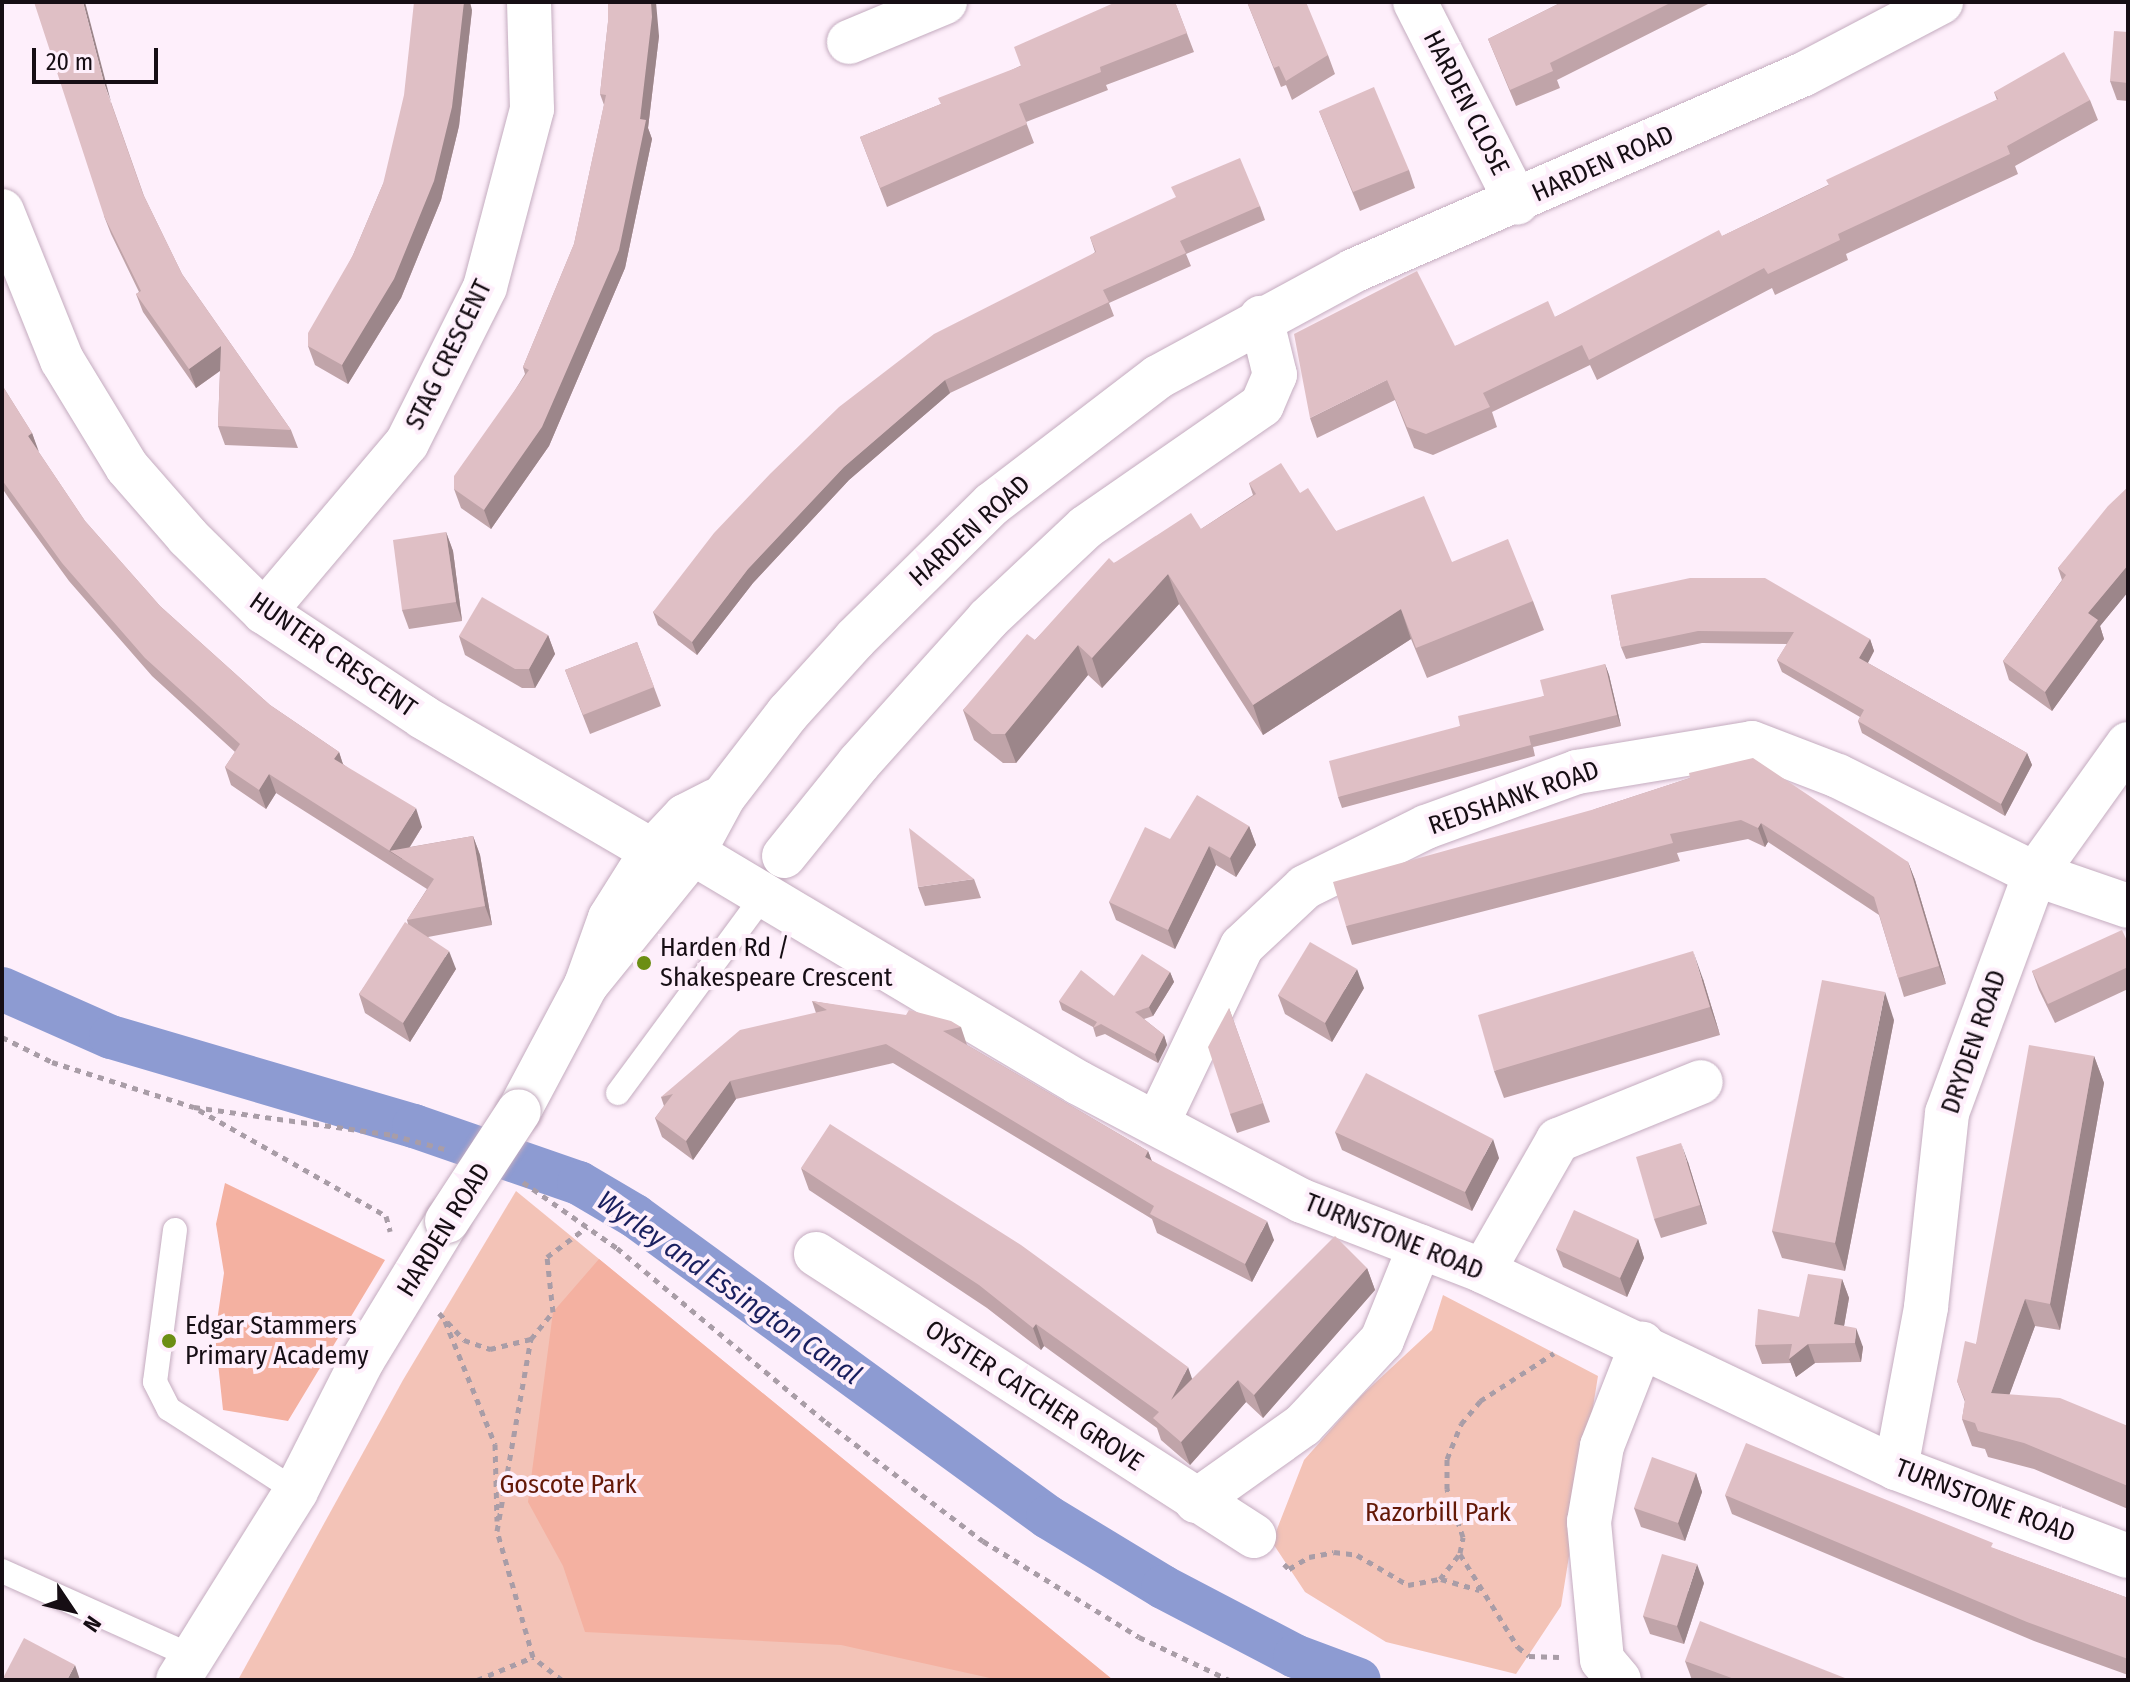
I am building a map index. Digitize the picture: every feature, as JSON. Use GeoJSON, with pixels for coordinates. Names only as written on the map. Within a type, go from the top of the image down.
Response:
{"type":"FeatureCollection","features":[{"type":"Feature","properties":{"kind":"street","name":"STAG CRESCENT"},"geometry":{"type":"LineString","coordinates":[[264,612],[407,443],[485,287],[532,109],[529,2]]}},
{"type":"Feature","properties":{"kind":"street"},"geometry":{"type":"LineString","coordinates":[[850,43],[945,2]]}},
{"type":"Feature","properties":{"kind":"street","name":"HARDEN CLOSE"},"geometry":{"type":"LineString","coordinates":[[1415,2],[1517,203]]}},
{"type":"Feature","properties":{"kind":"street","name":"HARDEN ROAD"},"geometry":{"type":"LineString","coordinates":[[184,1668],[296,1491],[362,1361],[447,1221],[519,1111],[586,985],[672,852],[724,796],[855,639],[992,504],[1158,377],[1261,318],[1353,271],[1517,203],[1804,74],[1941,2]]}},
{"type":"Feature","properties":{"kind":"street","name":"HUNTER CRESCENT"},"geometry":{"type":"LineString","coordinates":[[2,211],[62,360],[127,467],[264,612],[423,717],[672,852]]}},
{"type":"Feature","properties":{"kind":"street"},"geometry":{"type":"LineString","coordinates":[[784,856],[846,752],[1086,527],[1262,405],[1275,375],[1261,318]]}},
{"type":"Feature","properties":{"kind":"street","name":"REDSHANK ROAD"},"geometry":{"type":"LineString","coordinates":[[1158,1122],[1242,946],[1305,887],[1426,827],[1577,772],[1752,743],[1838,776],[2035,874],[2128,906]]}},
{"type":"Feature","properties":{"kind":"street","name":"DRYDEN ROAD"},"geometry":{"type":"LineString","coordinates":[[1896,1468],[1926,1307],[1947,1113],[2035,874],[2128,744]]}},
{"type":"Feature","properties":{"kind":"street","name":"TURNSTONE ROAD"},"geometry":{"type":"LineString","coordinates":[[672,852],[762,898],[1079,1083],[1158,1122],[1302,1201],[1483,1271],[1642,1344],[1896,1468],[2128,1556]]}},
{"type":"Feature","properties":{"kind":"street"},"geometry":{"type":"LineString","coordinates":[[1483,1271],[1558,1140],[1701,1082]]}},
{"type":"Feature","properties":{"kind":"street"},"geometry":{"type":"LineString","coordinates":[[1196,1501],[1303,1425],[1382,1340],[1420,1246]]}},
{"type":"Feature","properties":{"kind":"street","name":"OYSTER CATCHER GROVE"},"geometry":{"type":"LineString","coordinates":[[816,1254],[1254,1536]]}},
{"type":"Feature","properties":{"kind":"street"},"geometry":{"type":"LineString","coordinates":[[1610,1670],[1589,1522],[1602,1446],[1642,1344]]}},
{"type":"Feature","properties":{"kind":"lane"},"geometry":{"type":"LineString","coordinates":[[618,1093],[762,898]]}},
{"type":"Feature","properties":{"kind":"lane"},"geometry":{"type":"LineString","coordinates":[[175,1230],[155,1382],[169,1409],[296,1491]]}},
{"type":"Feature","properties":{"kind":"lane"},"geometry":{"type":"LineString","coordinates":[[2,1571],[184,1668]]}},
{"type":"Feature","properties":{"kind":"path"},"geometry":{"type":"LineString","coordinates":[[2,1037],[52,1062],[194,1107],[392,1135],[453,1153]]}},
{"type":"Feature","properties":{"kind":"path"},"geometry":{"type":"LineString","coordinates":[[194,1107],[386,1216],[405,1292],[444,1316],[464,1340],[490,1349],[531,1339]]}},
{"type":"Feature","properties":{"kind":"path"},"geometry":{"type":"LineString","coordinates":[[510,1172],[587,1227],[826,1422],[983,1541],[1139,1637],[1229,1680]]}},
{"type":"Feature","properties":{"kind":"path"},"geometry":{"type":"LineString","coordinates":[[497,1531],[531,1339],[553,1312],[547,1257],[587,1227]]}},
{"type":"Feature","properties":{"kind":"path"},"geometry":{"type":"LineString","coordinates":[[444,1316],[495,1444],[497,1531],[533,1657],[562,1680]]}},
{"type":"Feature","properties":{"kind":"path"},"geometry":{"type":"LineString","coordinates":[[1440,1579],[1460,1553],[1463,1537],[1447,1489],[1447,1459],[1461,1424],[1494,1391],[1599,1324]]}},
{"type":"Feature","properties":{"kind":"path"},"geometry":{"type":"LineString","coordinates":[[1254,1536],[1289,1569],[1309,1557],[1334,1552],[1357,1555],[1408,1585],[1440,1579],[1479,1590]]}},
{"type":"Feature","properties":{"kind":"path"},"geometry":{"type":"LineString","coordinates":[[1460,1553],[1479,1590],[1529,1656],[1610,1670]]}},
{"type":"Feature","properties":{"kind":"path"},"geometry":{"type":"LineString","coordinates":[[477,1680],[533,1657]]}},
{"type":"Feature","properties":{"kind":"green space"},"geometry":{"type":"Polygon","coordinates":[[[225,1183],[385,1260],[288,1421],[223,1410],[215,1335],[224,1273],[216,1224],[225,1183]]]}},
{"type":"Feature","properties":{"kind":"green space","name":"Goscote Park"},"geometry":{"type":"Polygon","coordinates":[[[516,1191],[1113,1680],[238,1680],[403,1380],[516,1191]]]}},
{"type":"Feature","properties":{"kind":"green space"},"geometry":{"type":"Polygon","coordinates":[[[599,1259],[1113,1680],[999,1680],[841,1645],[585,1632],[563,1566],[528,1502],[553,1312],[599,1259]]]}},
{"type":"Feature","properties":{"kind":"green space","name":"Razorbill Park"},"geometry":{"type":"Polygon","coordinates":[[[1443,1295],[1598,1376],[1561,1606],[1516,1674],[1386,1642],[1305,1592],[1272,1542],[1304,1460],[1361,1396],[1432,1330],[1443,1295]]]}},
{"type":"Feature","properties":{"kind":"building"},"geometry":{"type":"Polygon","coordinates":[[[34,2],[83,2],[104,83],[143,194],[182,274],[291,430],[218,426],[221,346],[189,369],[136,294],[141,291],[104,216],[34,2]]]}},
{"type":"Feature","properties":{"kind":"building"},"geometry":{"type":"Polygon","coordinates":[[[414,2],[464,2],[452,107],[434,181],[394,279],[342,365],[308,346],[308,333],[353,255],[383,184],[404,95],[414,2]]]}},
{"type":"Feature","properties":{"kind":"building"},"geometry":{"type":"Polygon","coordinates":[[[608,2],[651,2],[652,17],[640,119],[646,120],[619,250],[542,427],[484,510],[454,489],[454,476],[529,370],[523,367],[574,244],[606,95],[600,94],[608,2]]]}},
{"type":"Feature","properties":{"kind":"building"},"geometry":{"type":"Polygon","coordinates":[[[1116,2],[1175,2],[1187,33],[1100,67],[1101,72],[1019,104],[1027,124],[880,188],[860,137],[941,104],[938,98],[1021,66],[1014,47],[1116,2]]]}},
{"type":"Feature","properties":{"kind":"building"},"geometry":{"type":"Polygon","coordinates":[[[1247,2],[1306,2],[1328,55],[1286,81],[1279,66],[1274,68],[1247,2]]]}},
{"type":"Feature","properties":{"kind":"building"},"geometry":{"type":"Polygon","coordinates":[[[1562,2],[1672,2],[1550,63],[1553,71],[1510,90],[1488,39],[1562,2]]]}},
{"type":"Feature","properties":{"kind":"building"},"geometry":{"type":"Polygon","coordinates":[[[2114,31],[2128,32],[2128,83],[2110,81],[2114,31]]]}},
{"type":"Feature","properties":{"kind":"building"},"geometry":{"type":"Polygon","coordinates":[[[2064,52],[2090,100],[2007,146],[2010,154],[1838,234],[1840,240],[1768,274],[1764,268],[1589,360],[1582,345],[1483,393],[1490,407],[1426,434],[1407,427],[1387,380],[1310,418],[1294,334],[1417,271],[1455,346],[1548,301],[1555,317],[1719,230],[1722,236],[1829,185],[1826,180],[1998,99],[1994,92],[2064,52]]]}},
{"type":"Feature","properties":{"kind":"building"},"geometry":{"type":"Polygon","coordinates":[[[1374,87],[1409,170],[1353,192],[1319,111],[1374,87]]]}},
{"type":"Feature","properties":{"kind":"building"},"geometry":{"type":"Polygon","coordinates":[[[1240,158],[1260,206],[1180,241],[1186,253],[1103,290],[1109,302],[945,380],[844,467],[748,569],[692,642],[653,612],[714,533],[839,407],[934,334],[1096,252],[1090,237],[1176,197],[1171,187],[1240,158]]]}},
{"type":"Feature","properties":{"kind":"building"},"geometry":{"type":"Polygon","coordinates":[[[2,385],[32,433],[28,436],[85,521],[160,606],[270,705],[339,752],[334,759],[416,808],[389,851],[269,774],[259,790],[225,767],[240,744],[145,658],[62,563],[2,480],[2,385]]]}},
{"type":"Feature","properties":{"kind":"building"},"geometry":{"type":"Polygon","coordinates":[[[1281,463],[1300,493],[1308,488],[1336,531],[1424,496],[1452,562],[1508,539],[1533,601],[1416,648],[1401,609],[1253,705],[1168,574],[1092,658],[1078,645],[1005,734],[992,734],[963,710],[1027,634],[1035,640],[1109,558],[1114,563],[1191,513],[1201,529],[1256,494],[1249,483],[1281,463]]]}},
{"type":"Feature","properties":{"kind":"building"},"geometry":{"type":"Polygon","coordinates":[[[2128,487],[2128,565],[2088,613],[2098,620],[2045,692],[2003,661],[2066,575],[2058,568],[2108,506],[2128,487]]]}},
{"type":"Feature","properties":{"kind":"building"},"geometry":{"type":"Polygon","coordinates":[[[446,532],[456,602],[402,610],[393,540],[446,532]]]}},
{"type":"Feature","properties":{"kind":"building"},"geometry":{"type":"Polygon","coordinates":[[[1690,578],[1765,578],[1870,639],[1859,658],[2027,753],[2001,804],[1858,721],[1864,710],[1777,660],[1794,632],[1698,631],[1621,647],[1611,595],[1690,578]]]}},
{"type":"Feature","properties":{"kind":"building"},"geometry":{"type":"Polygon","coordinates":[[[482,597],[548,635],[529,669],[515,669],[459,636],[482,597]]]}},
{"type":"Feature","properties":{"kind":"building"},"geometry":{"type":"Polygon","coordinates":[[[637,642],[654,687],[583,715],[565,670],[637,642]]]}},
{"type":"Feature","properties":{"kind":"building"},"geometry":{"type":"Polygon","coordinates":[[[1605,664],[1617,715],[1529,736],[1531,745],[1338,797],[1329,761],[1460,726],[1458,716],[1544,696],[1540,680],[1605,664]]]}},
{"type":"Feature","properties":{"kind":"building"},"geometry":{"type":"Polygon","coordinates":[[[1753,758],[1908,862],[1939,966],[1898,978],[1874,897],[1761,823],[1758,828],[1741,820],[1670,834],[1673,843],[1346,926],[1333,882],[1595,809],[1690,778],[1689,773],[1753,758]]]}},
{"type":"Feature","properties":{"kind":"building"},"geometry":{"type":"Polygon","coordinates":[[[1197,795],[1249,826],[1230,858],[1209,846],[1168,930],[1109,902],[1145,827],[1170,839],[1197,795]]]}},
{"type":"Feature","properties":{"kind":"building"},"geometry":{"type":"Polygon","coordinates":[[[909,828],[974,879],[918,887],[909,828]]]}},
{"type":"Feature","properties":{"kind":"building"},"geometry":{"type":"Polygon","coordinates":[[[473,836],[485,906],[407,920],[434,879],[390,851],[473,836]]]}},
{"type":"Feature","properties":{"kind":"building"},"geometry":{"type":"Polygon","coordinates":[[[405,922],[449,951],[403,1023],[359,994],[405,922]]]}},
{"type":"Feature","properties":{"kind":"building"},"geometry":{"type":"Polygon","coordinates":[[[2122,930],[2128,943],[2128,967],[2048,1004],[2032,971],[2122,930]]]}},
{"type":"Feature","properties":{"kind":"building"},"geometry":{"type":"Polygon","coordinates":[[[1310,942],[1357,969],[1325,1023],[1278,995],[1310,942]]]}},
{"type":"Feature","properties":{"kind":"building"},"geometry":{"type":"Polygon","coordinates":[[[1693,951],[1710,1007],[1494,1071],[1478,1015],[1693,951]]]}},
{"type":"Feature","properties":{"kind":"building"},"geometry":{"type":"Polygon","coordinates":[[[1142,954],[1170,972],[1149,1007],[1135,1012],[1164,1035],[1155,1054],[1101,1024],[1093,1028],[1097,1022],[1059,1001],[1081,970],[1114,996],[1142,954]]]}},
{"type":"Feature","properties":{"kind":"building"},"geometry":{"type":"Polygon","coordinates":[[[1822,980],[1885,992],[1835,1243],[1772,1231],[1822,980]]]}},
{"type":"Feature","properties":{"kind":"building"},"geometry":{"type":"Polygon","coordinates":[[[812,1001],[906,1015],[909,1010],[951,1021],[961,1027],[943,1031],[1148,1151],[1145,1157],[1267,1221],[1245,1264],[1150,1214],[1154,1206],[886,1044],[730,1081],[686,1141],[655,1118],[673,1094],[661,1097],[740,1030],[827,1010],[812,1001]]]}},
{"type":"Feature","properties":{"kind":"building"},"geometry":{"type":"Polygon","coordinates":[[[1229,1008],[1263,1103],[1230,1114],[1208,1047],[1229,1008]]]}},
{"type":"Feature","properties":{"kind":"building"},"geometry":{"type":"Polygon","coordinates":[[[2029,1045],[2094,1056],[2050,1304],[2025,1299],[1991,1393],[2060,1398],[2128,1426],[2128,1486],[2024,1443],[1978,1431],[1975,1423],[1962,1419],[1965,1400],[1957,1381],[1965,1341],[1976,1344],[2029,1045]]]}},
{"type":"Feature","properties":{"kind":"building"},"geometry":{"type":"Polygon","coordinates":[[[1366,1073],[1493,1139],[1465,1192],[1335,1132],[1366,1073]]]}},
{"type":"Feature","properties":{"kind":"building"},"geometry":{"type":"Polygon","coordinates":[[[830,1124],[1021,1245],[1188,1367],[1171,1400],[1335,1236],[1367,1268],[1254,1395],[1238,1380],[1181,1442],[1153,1418],[1159,1412],[1036,1324],[1033,1328],[979,1285],[801,1168],[830,1124]]]}},
{"type":"Feature","properties":{"kind":"building"},"geometry":{"type":"Polygon","coordinates":[[[1681,1143],[1700,1205],[1654,1219],[1636,1157],[1681,1143]]]}},
{"type":"Feature","properties":{"kind":"building"},"geometry":{"type":"Polygon","coordinates":[[[1574,1210],[1638,1239],[1620,1278],[1556,1249],[1574,1210]]]}},
{"type":"Feature","properties":{"kind":"building"},"geometry":{"type":"Polygon","coordinates":[[[1808,1274],[1842,1279],[1834,1324],[1856,1328],[1855,1343],[1808,1344],[1789,1359],[1792,1344],[1755,1345],[1758,1309],[1799,1317],[1808,1274]]]}},
{"type":"Feature","properties":{"kind":"building"},"geometry":{"type":"Polygon","coordinates":[[[1746,1443],[1993,1543],[1991,1547],[2128,1598],[2128,1659],[2027,1622],[1725,1495],[1746,1443]]]}},
{"type":"Feature","properties":{"kind":"building"},"geometry":{"type":"Polygon","coordinates":[[[1652,1457],[1696,1473],[1678,1523],[1634,1508],[1652,1457]]]}},
{"type":"Feature","properties":{"kind":"building"},"geometry":{"type":"Polygon","coordinates":[[[1662,1554],[1697,1564],[1677,1626],[1643,1616],[1662,1554]]]}},
{"type":"Feature","properties":{"kind":"building"},"geometry":{"type":"Polygon","coordinates":[[[1700,1621],[1850,1680],[1737,1680],[1685,1661],[1700,1621]]]}},
{"type":"Feature","properties":{"kind":"building"},"geometry":{"type":"Polygon","coordinates":[[[24,1638],[75,1665],[67,1680],[2,1680],[24,1638]]]}},
{"type":"Feature","properties":{"kind":"waterway","name":"Wyrley and Essington Canal"},"geometry":{"type":"LineString","coordinates":[[2,989],[111,1037],[414,1126],[579,1183],[635,1216],[1048,1517],[1163,1587],[1295,1656],[1359,1680]]}},
{"type":"Feature","properties":{"kind":"place","name":"Harden Rd / Shakespeare Crescent"},"geometry":{"type":"Point","coordinates":[644,963]}},
{"type":"Feature","properties":{"kind":"place","name":"Edgar Stammers Primary Academy"},"geometry":{"type":"Point","coordinates":[169,1341]}}]}
